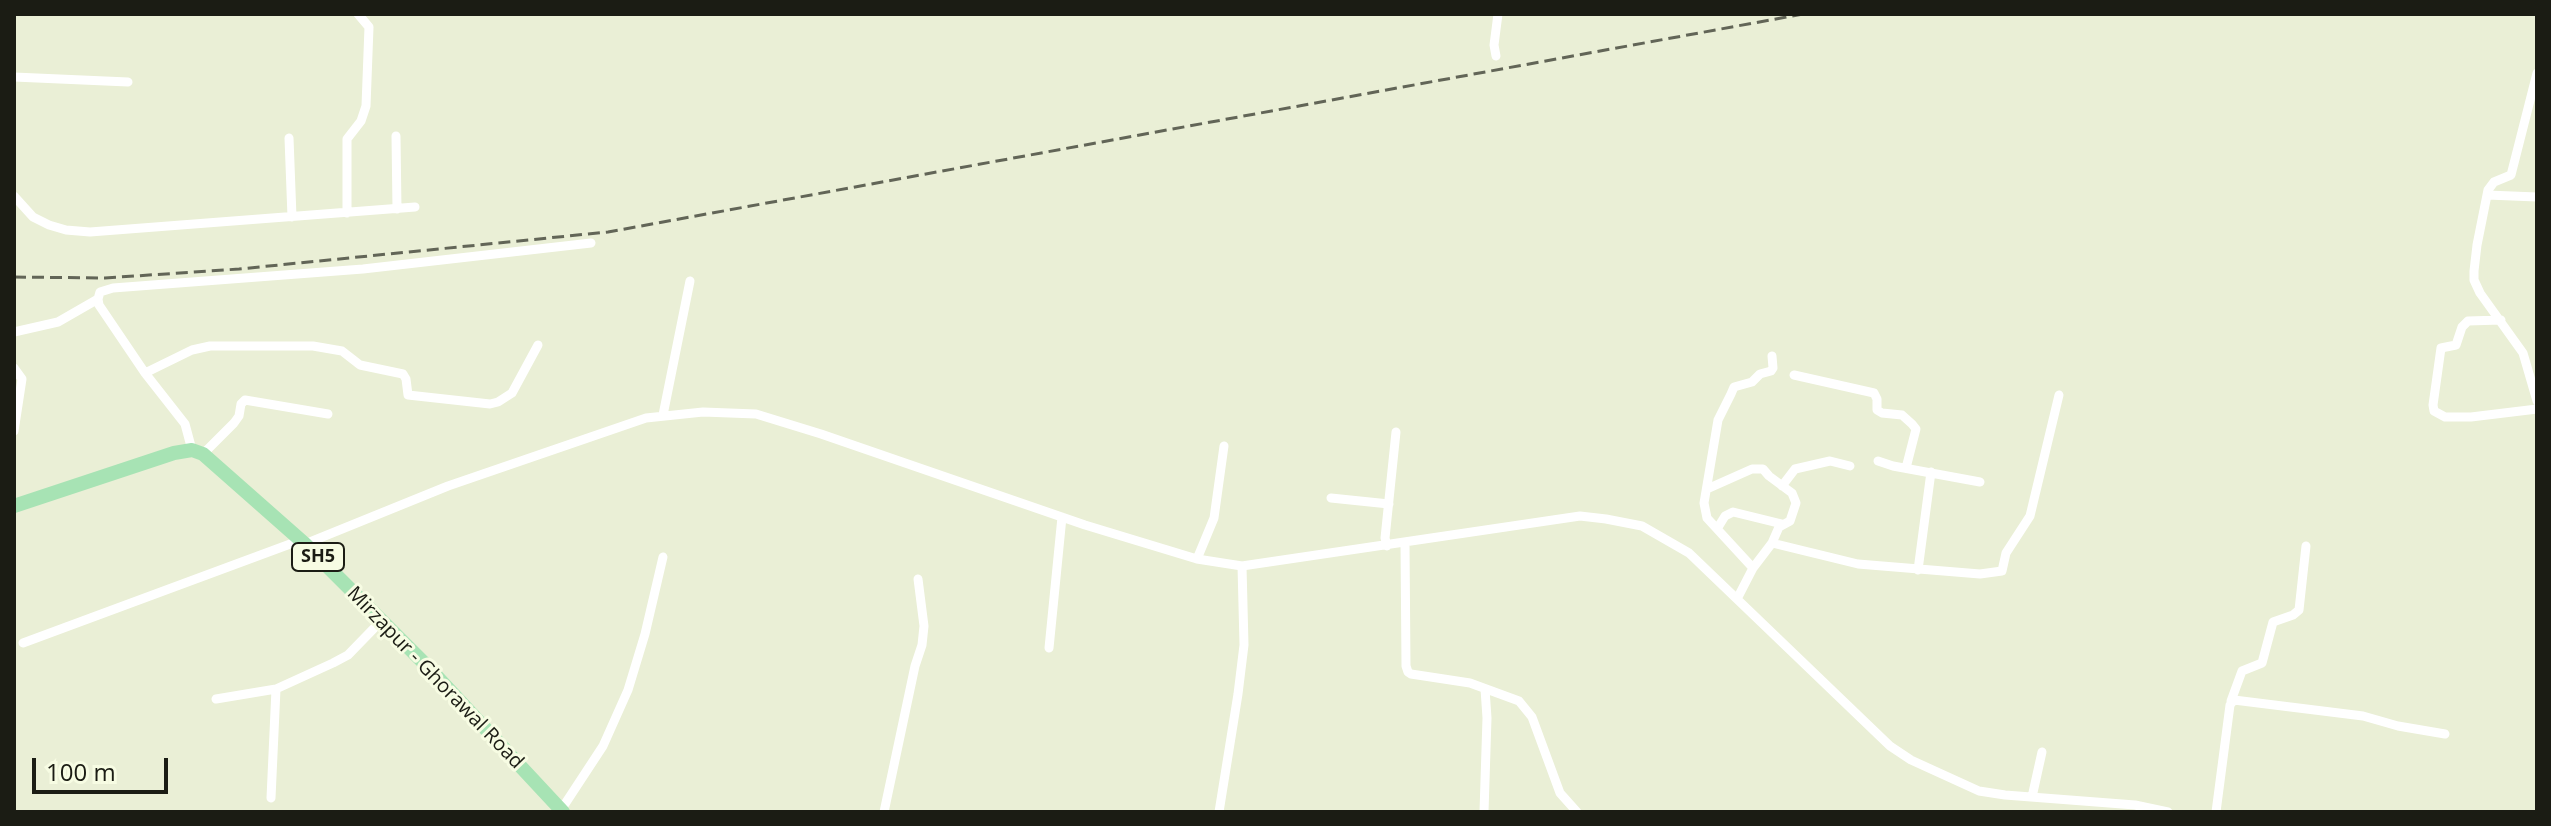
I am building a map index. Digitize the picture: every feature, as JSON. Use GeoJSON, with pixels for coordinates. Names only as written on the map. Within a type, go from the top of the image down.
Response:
{"type":"FeatureCollection","features":[{"type":"Feature","properties":{"kind":"main road"},"geometry":{"type":"LineString","coordinates":[[14,506],[174,453],[198,452]]}},
{"type":"Feature","properties":{"kind":"main road","name":"Mirzapur - Ghorawal Road"},"geometry":{"type":"LineString","coordinates":[[198,452],[303,542],[437,677],[562,811]]}},
{"type":"Feature","properties":{"kind":"street"},"geometry":{"type":"LineString","coordinates":[[347,213],[347,139],[361,121],[366,106],[369,27],[358,14]]}},
{"type":"Feature","properties":{"kind":"street"},"geometry":{"type":"LineString","coordinates":[[1496,56],[1494,45],[1498,14]]}},
{"type":"Feature","properties":{"kind":"street"},"geometry":{"type":"LineString","coordinates":[[2537,73],[2511,175],[2494,182],[2487,195],[2474,280],[2523,353],[2537,401]]}},
{"type":"Feature","properties":{"kind":"street"},"geometry":{"type":"LineString","coordinates":[[14,77],[128,82]]}},
{"type":"Feature","properties":{"kind":"street"},"geometry":{"type":"LineString","coordinates":[[396,136],[397,209]]}},
{"type":"Feature","properties":{"kind":"street"},"geometry":{"type":"LineString","coordinates":[[289,138],[292,217]]}},
{"type":"Feature","properties":{"kind":"street"},"geometry":{"type":"LineString","coordinates":[[2487,195],[2537,197]]}},
{"type":"Feature","properties":{"kind":"street"},"geometry":{"type":"LineString","coordinates":[[14,196],[17,208],[49,225],[90,232],[415,207]]}},
{"type":"Feature","properties":{"kind":"street"},"geometry":{"type":"LineString","coordinates":[[328,414],[245,400],[234,423],[198,452],[185,424],[145,373],[99,305],[100,292],[113,288],[363,269],[591,243]]}},
{"type":"Feature","properties":{"kind":"street"},"geometry":{"type":"LineString","coordinates":[[664,410],[690,281]]}},
{"type":"Feature","properties":{"kind":"street"},"geometry":{"type":"LineString","coordinates":[[14,332],[51,326],[98,299]]}},
{"type":"Feature","properties":{"kind":"street"},"geometry":{"type":"LineString","coordinates":[[2501,320],[2468,321],[2462,327],[2456,345],[2441,348],[2434,411],[2445,417],[2471,417],[2537,409]]}},
{"type":"Feature","properties":{"kind":"street"},"geometry":{"type":"LineString","coordinates":[[145,373],[192,350],[210,346],[313,346],[342,351],[360,365],[403,374],[408,395],[490,404],[512,393],[538,345]]}},
{"type":"Feature","properties":{"kind":"street"},"geometry":{"type":"LineString","coordinates":[[1753,568],[1704,512],[1718,420],[1734,387],[1752,382],[1760,374],[1771,371],[1772,356]]}},
{"type":"Feature","properties":{"kind":"street"},"geometry":{"type":"LineString","coordinates":[[14,368],[22,379],[14,431]]}},
{"type":"Feature","properties":{"kind":"street"},"geometry":{"type":"LineString","coordinates":[[1794,375],[1874,393],[1877,410],[1902,415],[1916,429],[1906,468]]}},
{"type":"Feature","properties":{"kind":"street"},"geometry":{"type":"LineString","coordinates":[[1772,543],[1845,562],[1980,574],[2002,571],[2006,553],[2030,516],[2059,395]]}},
{"type":"Feature","properties":{"kind":"street"},"geometry":{"type":"LineString","coordinates":[[23,643],[664,410],[756,414],[1062,517],[1242,566],[1386,542],[1405,543],[1580,516],[1642,526],[1689,553],[1890,746],[1911,760],[1979,791],[2135,805],[2168,812]]}},
{"type":"Feature","properties":{"kind":"street"},"geometry":{"type":"LineString","coordinates":[[1386,542],[1396,432]]}},
{"type":"Feature","properties":{"kind":"street"},"geometry":{"type":"LineString","coordinates":[[1199,554],[1214,518],[1224,446]]}},
{"type":"Feature","properties":{"kind":"street"},"geometry":{"type":"LineString","coordinates":[[1782,486],[1795,469],[1830,461],[1850,466]]}},
{"type":"Feature","properties":{"kind":"street"},"geometry":{"type":"LineString","coordinates":[[1878,461],[1980,482]]}},
{"type":"Feature","properties":{"kind":"street"},"geometry":{"type":"LineString","coordinates":[[1707,489],[1756,468],[1763,469],[1792,493],[1796,503],[1790,521],[1782,524],[1733,512],[1725,516],[1717,529]]}},
{"type":"Feature","properties":{"kind":"street"},"geometry":{"type":"LineString","coordinates":[[1918,570],[1931,472]]}},
{"type":"Feature","properties":{"kind":"street"},"geometry":{"type":"LineString","coordinates":[[1331,498],[1389,504]]}},
{"type":"Feature","properties":{"kind":"street"},"geometry":{"type":"LineString","coordinates":[[1049,648],[1062,517]]}},
{"type":"Feature","properties":{"kind":"street"},"geometry":{"type":"LineString","coordinates":[[1737,599],[1782,524]]}},
{"type":"Feature","properties":{"kind":"street"},"geometry":{"type":"LineString","coordinates":[[1405,543],[1408,672],[1470,683],[1519,701],[1532,717],[1560,793],[1577,812]]}},
{"type":"Feature","properties":{"kind":"street"},"geometry":{"type":"LineString","coordinates":[[2216,812],[2231,701],[2242,671],[2262,663],[2273,622],[2299,610],[2306,546]]}},
{"type":"Feature","properties":{"kind":"street"},"geometry":{"type":"LineString","coordinates":[[562,811],[603,746],[628,690],[663,557]]}},
{"type":"Feature","properties":{"kind":"street"},"geometry":{"type":"LineString","coordinates":[[1219,812],[1244,645],[1242,566]]}},
{"type":"Feature","properties":{"kind":"street"},"geometry":{"type":"LineString","coordinates":[[884,812],[922,645],[924,626],[918,579]]}},
{"type":"Feature","properties":{"kind":"street"},"geometry":{"type":"LineString","coordinates":[[216,699],[276,689],[348,655],[381,621]]}},
{"type":"Feature","properties":{"kind":"street"},"geometry":{"type":"LineString","coordinates":[[271,798],[276,689]]}},
{"type":"Feature","properties":{"kind":"street"},"geometry":{"type":"LineString","coordinates":[[1484,812],[1485,689]]}},
{"type":"Feature","properties":{"kind":"street"},"geometry":{"type":"LineString","coordinates":[[2231,701],[2363,716],[2410,729],[2445,734]]}},
{"type":"Feature","properties":{"kind":"street"},"geometry":{"type":"LineString","coordinates":[[2032,797],[2042,752]]}},
{"type":"Feature","properties":{"kind":"railway"},"geometry":{"type":"LineString","coordinates":[[14,277],[105,278],[239,269],[608,232],[1803,14]]}}]}
